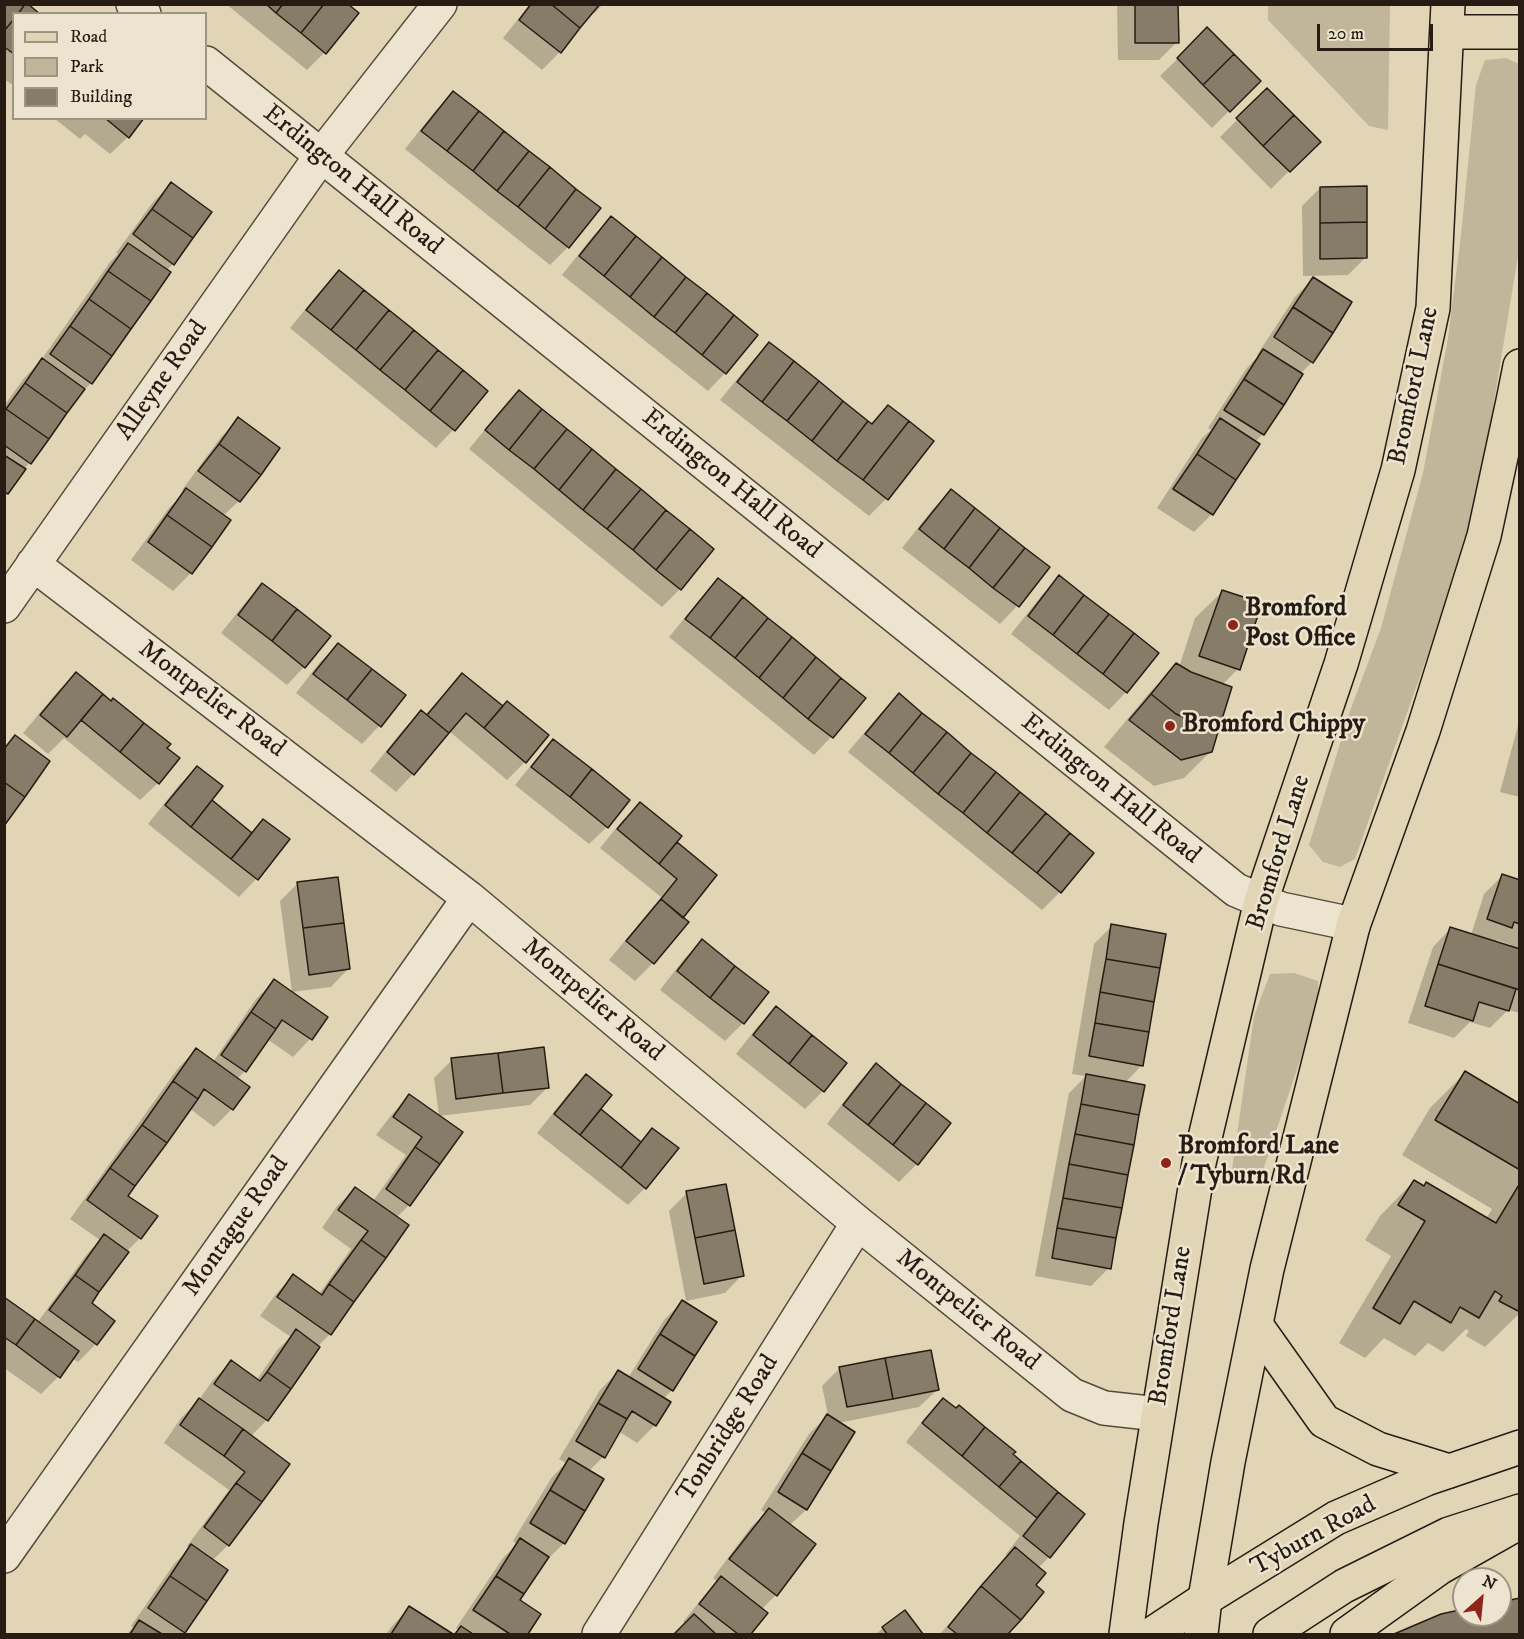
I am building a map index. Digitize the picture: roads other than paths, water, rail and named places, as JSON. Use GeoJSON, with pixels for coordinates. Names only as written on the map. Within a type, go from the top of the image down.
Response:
{"type":"FeatureCollection","features":[{"type":"Feature","properties":{"kind":"main road"},"geometry":{"type":"LineString","coordinates":[[1447,18],[1520,32]]}},
{"type":"Feature","properties":{"kind":"main road","name":"Bromford Lane"},"geometry":{"type":"LineString","coordinates":[[1126,1635],[1141,1523],[1199,1163],[1261,901],[1341,664],[1398,470],[1433,308],[1447,18]]}},
{"type":"Feature","properties":{"kind":"main road"},"geometry":{"type":"LineString","coordinates":[[1201,1635],[1228,1462],[1267,1269],[1353,926],[1423,730],[1480,548],[1516,402],[1520,366]]}},
{"type":"Feature","properties":{"kind":"main road"},"geometry":{"type":"LineString","coordinates":[[1256,1325],[1324,1421],[1378,1449],[1449,1471]]}},
{"type":"Feature","properties":{"kind":"main road","name":"Tyburn Road"},"geometry":{"type":"LineString","coordinates":[[1152,1635],[1205,1599],[1336,1518],[1426,1479],[1520,1447]]}},
{"type":"Feature","properties":{"kind":"main road"},"geometry":{"type":"LineString","coordinates":[[1270,1635],[1344,1586],[1449,1534],[1520,1511]]}},
{"type":"Feature","properties":{"kind":"main road"},"geometry":{"type":"LineString","coordinates":[[1347,1635],[1439,1568],[1520,1522]]}},
{"type":"Feature","properties":{"kind":"street","name":"Alleyne Road"},"geometry":{"type":"LineString","coordinates":[[4,606],[321,156],[440,4]]}},
{"type":"Feature","properties":{"kind":"street","name":"Erdington Hall Road"},"geometry":{"type":"LineString","coordinates":[[207,64],[1236,890],[1281,909],[1353,926]]}},
{"type":"Feature","properties":{"kind":"street","name":"Montpelier Road"},"geometry":{"type":"LineString","coordinates":[[33,564],[469,898],[858,1223],[1072,1395],[1104,1408],[1158,1414]]}},
{"type":"Feature","properties":{"kind":"street","name":"Montague Road"},"geometry":{"type":"LineString","coordinates":[[4,1556],[469,898]]}},
{"type":"Feature","properties":{"kind":"street","name":"Tonbridge Road"},"geometry":{"type":"LineString","coordinates":[[599,1635],[858,1223]]}},
{"type":"Feature","properties":{"kind":"place","name":"Bromford Post Office"},"geometry":{"type":"Point","coordinates":[1233,625]}},
{"type":"Feature","properties":{"kind":"place","name":"Bromford Chippy"},"geometry":{"type":"Point","coordinates":[1170,726]}},
{"type":"Feature","properties":{"kind":"place","name":"Bromford Lane / Tyburn Rd"},"geometry":{"type":"Point","coordinates":[1166,1163]}}]}
